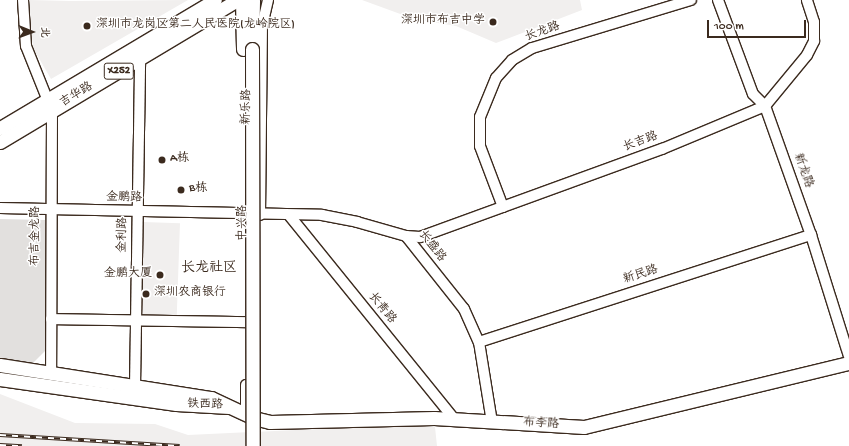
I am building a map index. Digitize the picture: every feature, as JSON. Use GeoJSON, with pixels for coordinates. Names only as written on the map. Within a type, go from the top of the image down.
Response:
{"type":"FeatureCollection","features":[{"type":"Feature","properties":{"kind":"main road","name":"吉华路"},"geometry":{"type":"LineString","coordinates":[[0,142],[49,105],[215,0]]}},
{"type":"Feature","properties":{"kind":"main road","name":"吉华路"},"geometry":{"type":"LineString","coordinates":[[0,128],[140,59],[237,0]]}},
{"type":"Feature","properties":{"kind":"main road","name":"中兴路"},"geometry":{"type":"LineString","coordinates":[[242,0],[248,49],[253,446]]}},
{"type":"Feature","properties":{"kind":"main road","name":"中兴路"},"geometry":{"type":"LineString","coordinates":[[245,446],[248,49],[253,0]]}},
{"type":"Feature","properties":{"kind":"main road","name":"布李路"},"geometry":{"type":"LineString","coordinates":[[229,407],[249,416],[278,422],[454,419],[584,427],[849,363]]}},
{"type":"Feature","properties":{"kind":"main road","name":"铁西路"},"geometry":{"type":"LineString","coordinates":[[0,365],[51,374],[118,391],[201,407],[229,407]]}},
{"type":"Feature","properties":{"kind":"main road","name":"铁西路"},"geometry":{"type":"LineString","coordinates":[[0,379],[118,391],[134,387],[211,398],[229,407]]}},
{"type":"Feature","properties":{"kind":"street"},"geometry":{"type":"LineString","coordinates":[[23,0],[26,46],[49,105]]}},
{"type":"Feature","properties":{"kind":"street","name":"新乐路"},"geometry":{"type":"LineString","coordinates":[[253,215],[262,26],[268,0]]}},
{"type":"Feature","properties":{"kind":"street","name":"长龙路"},"geometry":{"type":"LineString","coordinates":[[502,207],[480,146],[480,117],[493,83],[506,66],[532,48],[690,0]]}},
{"type":"Feature","properties":{"kind":"street","name":"新龙路"},"geometry":{"type":"LineString","coordinates":[[718,0],[753,94],[765,106],[812,235],[849,356]]}},
{"type":"Feature","properties":{"kind":"street","name":"长吉路"},"geometry":{"type":"LineString","coordinates":[[406,236],[420,237],[662,149],[765,106],[807,55],[814,41],[814,22],[808,0]]}},
{"type":"Feature","properties":{"kind":"street","name":"金利路"},"geometry":{"type":"LineString","coordinates":[[134,387],[140,59]]}},
{"type":"Feature","properties":{"kind":"street","name":"布吉金龙路"},"geometry":{"type":"LineString","coordinates":[[49,105],[51,374]]}},
{"type":"Feature","properties":{"kind":"street","name":"金鹏路"},"geometry":{"type":"LineString","coordinates":[[0,208],[253,215]]}},
{"type":"Feature","properties":{"kind":"street"},"geometry":{"type":"LineString","coordinates":[[249,416],[246,322],[253,215]]}},
{"type":"Feature","properties":{"kind":"street"},"geometry":{"type":"LineString","coordinates":[[249,416],[253,215]]}},
{"type":"Feature","properties":{"kind":"street","name":"长盛路"},"geometry":{"type":"LineString","coordinates":[[253,215],[322,215],[357,222],[406,236],[464,310],[479,342],[492,422]]}},
{"type":"Feature","properties":{"kind":"street","name":"长青路"},"geometry":{"type":"LineString","coordinates":[[289,215],[454,419]]}},
{"type":"Feature","properties":{"kind":"street","name":"新民路"},"geometry":{"type":"LineString","coordinates":[[479,342],[812,235]]}},
{"type":"Feature","properties":{"kind":"street"},"geometry":{"type":"LineString","coordinates":[[51,319],[246,322]]}},
{"type":"Feature","properties":{"kind":"shaded area","name":"深圳市龙岗区第二人民医院(龙岭院区)"},"geometry":{"type":"Polygon","coordinates":[[[29,0],[188,0],[51,79],[33,48],[29,0]]]}},
{"type":"Feature","properties":{"kind":"shaded area","name":"深圳市布吉中学"},"geometry":{"type":"Polygon","coordinates":[[[362,0],[580,0],[582,10],[496,43],[456,26],[414,19],[362,0]]]}},
{"type":"Feature","properties":{"kind":"shaded area"},"geometry":{"type":"Polygon","coordinates":[[[0,219],[45,220],[45,351],[32,364],[0,358],[0,219]]]}},
{"type":"Feature","properties":{"kind":"shaded area","name":"金鹏大厦"},"geometry":{"type":"Polygon","coordinates":[[[143,222],[180,223],[177,318],[140,317],[143,222]]]}},
{"type":"Feature","properties":{"kind":"shaded area"},"geometry":{"type":"Polygon","coordinates":[[[0,394],[75,423],[155,424],[188,435],[424,424],[426,427],[435,427],[437,446],[0,446],[0,394]]]}},
{"type":"Feature","properties":{"kind":"railway"},"geometry":{"type":"LineString","coordinates":[[0,435],[180,446]]}},
{"type":"Feature","properties":{"kind":"railway"},"geometry":{"type":"LineString","coordinates":[[0,445],[22,446]]}},
{"type":"Feature","properties":{"kind":"place","name":"深圳市布吉中学"},"geometry":{"type":"Point","coordinates":[493,22]}},
{"type":"Feature","properties":{"kind":"place","name":"深圳市龙岗区第二人民医院(龙岭院区)"},"geometry":{"type":"Point","coordinates":[87,26]}},
{"type":"Feature","properties":{"kind":"place","name":"A栋"},"geometry":{"type":"Point","coordinates":[162,160]}},
{"type":"Feature","properties":{"kind":"place","name":"B栋"},"geometry":{"type":"Point","coordinates":[181,190]}},
{"type":"Feature","properties":{"kind":"place","name":"金鹏大厦"},"geometry":{"type":"Point","coordinates":[160,275]}},
{"type":"Feature","properties":{"kind":"place","name":"深圳农商银行"},"geometry":{"type":"Point","coordinates":[146,294]}},
{"type":"Feature","properties":{"kind":"district","name":"长龙社区"},"geometry":{"type":"Point","coordinates":[209,269]}}]}
